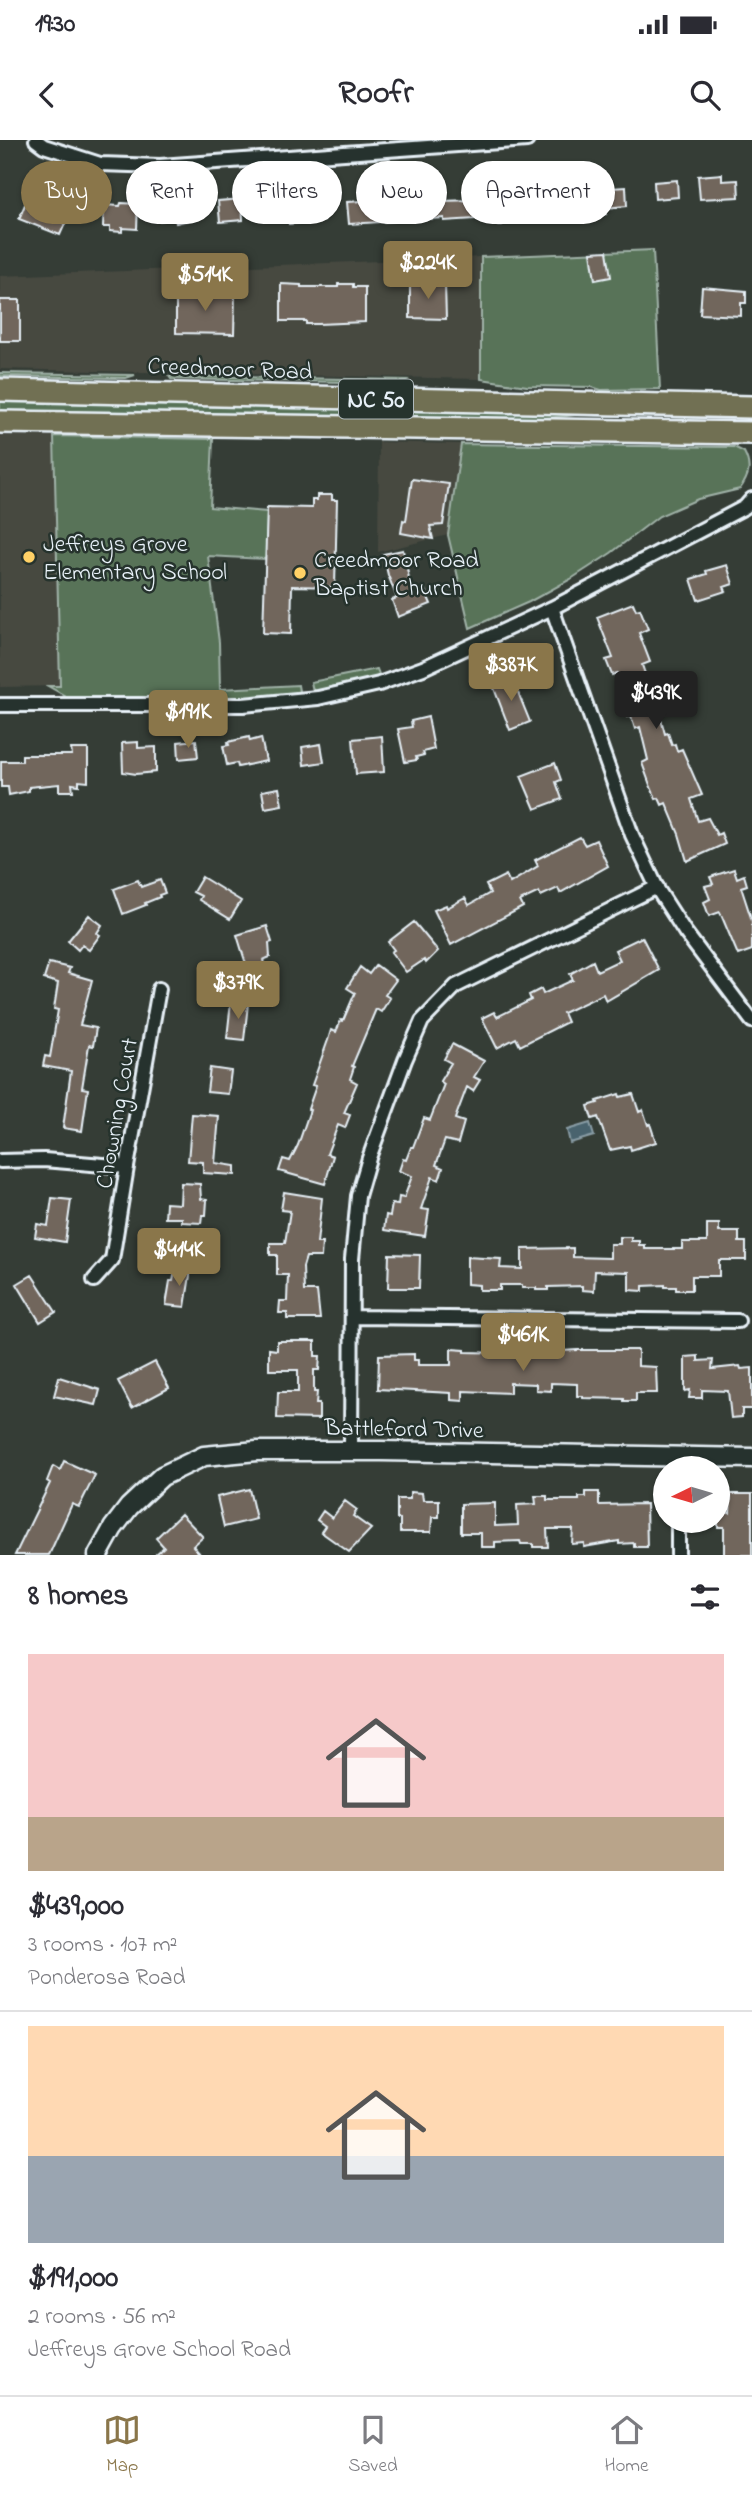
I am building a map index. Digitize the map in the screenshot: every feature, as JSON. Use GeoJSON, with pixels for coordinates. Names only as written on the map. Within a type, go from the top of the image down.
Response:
{"type":"FeatureCollection","features":[{"type":"Feature","properties":{"kind":"main road","name":"Creedmoor Road"},"geometry":{"type":"LineString","coordinates":[[0,390],[752,407]]}},
{"type":"Feature","properties":{"kind":"main road","name":"NC 50"},"geometry":{"type":"LineString","coordinates":[[0,422],[743,433]]}},
{"type":"Feature","properties":{"kind":"street"},"geometry":{"type":"LineString","coordinates":[[36,140],[44,146],[100,164],[160,166],[359,146],[527,140]]}},
{"type":"Feature","properties":{"kind":"street"},"geometry":{"type":"LineString","coordinates":[[743,433],[752,446]]}},
{"type":"Feature","properties":{"kind":"street"},"geometry":{"type":"LineString","coordinates":[[0,705],[243,705],[318,698],[379,684],[423,668],[552,608],[745,507],[752,499]]}},
{"type":"Feature","properties":{"kind":"street"},"geometry":{"type":"LineString","coordinates":[[552,608],[632,835],[657,887],[685,932],[752,1020]]}},
{"type":"Feature","properties":{"kind":"street"},"geometry":{"type":"LineString","coordinates":[[351,1451],[352,1259],[358,1196],[369,1158],[422,1021],[456,986],[657,887]]}},
{"type":"Feature","properties":{"kind":"street","name":"Chowning Court"},"geometry":{"type":"LineString","coordinates":[[94,1280],[112,1260],[159,989]]}},
{"type":"Feature","properties":{"kind":"street"},"geometry":{"type":"LineString","coordinates":[[0,1161],[44,1160],[127,1167]]}},
{"type":"Feature","properties":{"kind":"street"},"geometry":{"type":"LineString","coordinates":[[352,1317],[738,1321]]}},
{"type":"Feature","properties":{"kind":"street","name":"Battleford Drive"},"geometry":{"type":"LineString","coordinates":[[98,1555],[129,1507],[162,1476],[204,1456],[257,1451],[351,1451],[653,1462]]}},
{"type":"Feature","properties":{"kind":"street","name":"Battleford Drive"},"geometry":{"type":"LineString","coordinates":[[730,1460],[752,1458]]}},
{"type":"Feature","properties":{"kind":"street"},"geometry":{"type":"LineString","coordinates":[[678,1533],[678,1555]]}},
{"type":"Feature","properties":{"kind":"shaded area"},"geometry":{"type":"Polygon","coordinates":[[[481,257],[481,379],[0,369],[0,276],[481,257]]]}},
{"type":"Feature","properties":{"kind":"shaded area","name":"Jeffreys Grove Elementary School"},"geometry":{"type":"Polygon","coordinates":[[[0,435],[54,436],[60,686],[0,687],[0,435]]]}},
{"type":"Feature","properties":{"kind":"shaded area"},"geometry":{"type":"Polygon","coordinates":[[[379,442],[461,444],[448,535],[378,552],[379,442]]]}},
{"type":"Feature","properties":{"kind":"green space"},"geometry":{"type":"Polygon","coordinates":[[[653,250],[660,389],[601,390],[592,387],[527,386],[481,379],[481,257],[653,250]]]}},
{"type":"Feature","properties":{"kind":"green space"},"geometry":{"type":"Polygon","coordinates":[[[0,373],[135,375],[126,378],[0,376],[0,373]]]}},
{"type":"Feature","properties":{"kind":"green space"},"geometry":{"type":"Polygon","coordinates":[[[169,376],[407,380],[403,383],[171,379],[169,376]]]}},
{"type":"Feature","properties":{"kind":"green space"},"geometry":{"type":"Polygon","coordinates":[[[0,399],[705,413],[705,418],[577,415],[503,422],[0,412],[0,399]]]}},
{"type":"Feature","properties":{"kind":"green space"},"geometry":{"type":"Polygon","coordinates":[[[54,436],[213,439],[210,507],[267,512],[266,559],[208,556],[219,642],[220,689],[298,685],[299,691],[286,695],[231,699],[79,701],[48,686],[60,686],[54,436]]]}},
{"type":"Feature","properties":{"kind":"green space"},"geometry":{"type":"Polygon","coordinates":[[[461,444],[734,447],[744,452],[748,471],[740,489],[698,499],[659,516],[611,553],[571,579],[529,602],[470,628],[448,535],[461,444]]]}},
{"type":"Feature","properties":{"kind":"green space"},"geometry":{"type":"Polygon","coordinates":[[[377,669],[380,677],[320,692],[313,691],[311,682],[377,669]]]}},
{"type":"Feature","properties":{"kind":"water"},"geometry":{"type":"Polygon","coordinates":[[[590,1123],[594,1136],[570,1143],[567,1130],[590,1123]]]}},
{"type":"Feature","properties":{"kind":"building"},"geometry":{"type":"Polygon","coordinates":[[[722,174],[722,181],[738,180],[739,197],[700,199],[698,176],[722,174]]]}},
{"type":"Feature","properties":{"kind":"building"},"geometry":{"type":"Polygon","coordinates":[[[677,180],[678,197],[655,199],[654,182],[677,180]]]}},
{"type":"Feature","properties":{"kind":"building"},"geometry":{"type":"Polygon","coordinates":[[[626,187],[627,206],[615,207],[615,188],[626,187]]]}},
{"type":"Feature","properties":{"kind":"building"},"geometry":{"type":"Polygon","coordinates":[[[232,200],[232,221],[220,222],[218,201],[232,200]]]}},
{"type":"Feature","properties":{"kind":"building"},"geometry":{"type":"Polygon","coordinates":[[[461,200],[461,220],[447,221],[447,201],[461,200]]]}},
{"type":"Feature","properties":{"kind":"building"},"geometry":{"type":"Polygon","coordinates":[[[356,201],[356,224],[349,224],[347,202],[356,201]]]}},
{"type":"Feature","properties":{"kind":"building"},"geometry":{"type":"Polygon","coordinates":[[[121,203],[126,203],[126,224],[137,224],[137,229],[122,228],[122,232],[103,227],[103,224],[112,224],[112,206],[120,206],[121,203]]]}},
{"type":"Feature","properties":{"kind":"building"},"geometry":{"type":"Polygon","coordinates":[[[32,224],[65,224],[60,235],[32,224]]]}},
{"type":"Feature","properties":{"kind":"building"},"geometry":{"type":"Polygon","coordinates":[[[607,251],[611,277],[595,280],[591,252],[607,251]]]}},
{"type":"Feature","properties":{"kind":"building"},"geometry":{"type":"Polygon","coordinates":[[[410,283],[445,284],[446,319],[410,318],[410,283]]]}},
{"type":"Feature","properties":{"kind":"building"},"geometry":{"type":"Polygon","coordinates":[[[281,284],[338,287],[338,284],[353,284],[353,287],[365,287],[365,322],[306,324],[306,321],[281,321],[281,284]]]}},
{"type":"Feature","properties":{"kind":"building"},"geometry":{"type":"Polygon","coordinates":[[[702,287],[746,291],[746,303],[741,303],[741,316],[700,314],[702,287]]]}},
{"type":"Feature","properties":{"kind":"building"},"geometry":{"type":"Polygon","coordinates":[[[176,293],[235,294],[234,334],[176,333],[176,293]]]}},
{"type":"Feature","properties":{"kind":"building"},"geometry":{"type":"Polygon","coordinates":[[[0,300],[20,300],[20,341],[0,341],[0,300]]]}},
{"type":"Feature","properties":{"kind":"building"},"geometry":{"type":"Polygon","coordinates":[[[412,479],[449,484],[443,525],[430,526],[433,539],[401,533],[403,520],[406,521],[412,479]]]}},
{"type":"Feature","properties":{"kind":"building","name":"Creedmoor Road Baptist Church"},"geometry":{"type":"Polygon","coordinates":[[[317,495],[332,495],[332,500],[337,500],[335,587],[292,586],[291,634],[263,633],[267,507],[312,508],[312,500],[317,500],[317,495]]]}},
{"type":"Feature","properties":{"kind":"building"},"geometry":{"type":"Polygon","coordinates":[[[403,550],[412,592],[424,588],[431,604],[398,617],[392,600],[397,598],[383,554],[403,550]]]}},
{"type":"Feature","properties":{"kind":"building"},"geometry":{"type":"Polygon","coordinates":[[[727,565],[733,584],[724,587],[726,591],[698,600],[691,579],[727,565]]]}},
{"type":"Feature","properties":{"kind":"building"},"geometry":{"type":"Polygon","coordinates":[[[633,603],[636,610],[640,609],[648,629],[639,633],[650,662],[642,665],[651,691],[660,688],[670,707],[659,712],[665,734],[668,733],[677,751],[682,749],[702,795],[691,799],[698,821],[708,818],[717,835],[721,833],[725,844],[687,861],[666,803],[662,805],[659,798],[656,799],[642,763],[648,760],[640,727],[635,729],[631,716],[627,717],[622,701],[629,698],[622,677],[619,678],[617,673],[612,675],[606,660],[613,658],[597,617],[633,603]]]}},
{"type":"Feature","properties":{"kind":"building"},"geometry":{"type":"Polygon","coordinates":[[[511,675],[530,722],[510,730],[492,683],[511,675]]]}},
{"type":"Feature","properties":{"kind":"building"},"geometry":{"type":"Polygon","coordinates":[[[428,717],[434,749],[423,752],[424,755],[416,757],[417,760],[405,762],[398,729],[412,727],[411,721],[428,717]]]}},
{"type":"Feature","properties":{"kind":"building"},"geometry":{"type":"Polygon","coordinates":[[[382,736],[384,772],[356,774],[353,739],[382,736]]]}},
{"type":"Feature","properties":{"kind":"building"},"geometry":{"type":"Polygon","coordinates":[[[249,737],[250,741],[261,738],[266,761],[238,767],[237,763],[227,765],[223,746],[229,745],[228,742],[249,737]]]}},
{"type":"Feature","properties":{"kind":"building"},"geometry":{"type":"Polygon","coordinates":[[[196,740],[198,757],[179,759],[178,742],[196,740]]]}},
{"type":"Feature","properties":{"kind":"building"},"geometry":{"type":"Polygon","coordinates":[[[138,742],[138,748],[156,747],[156,772],[123,772],[122,743],[138,742]]]}},
{"type":"Feature","properties":{"kind":"building"},"geometry":{"type":"Polygon","coordinates":[[[321,744],[324,762],[304,765],[302,747],[321,744]]]}},
{"type":"Feature","properties":{"kind":"building"},"geometry":{"type":"Polygon","coordinates":[[[71,749],[88,749],[88,782],[79,781],[79,785],[72,784],[73,791],[59,791],[59,784],[29,787],[29,791],[9,795],[8,787],[1,787],[1,761],[22,761],[22,755],[72,755],[71,749]]]}},
{"type":"Feature","properties":{"kind":"building"},"geometry":{"type":"Polygon","coordinates":[[[555,763],[561,780],[556,782],[562,799],[535,809],[521,776],[555,763]]]}},
{"type":"Feature","properties":{"kind":"building"},"geometry":{"type":"Polygon","coordinates":[[[279,788],[282,805],[265,808],[262,791],[279,788]]]}},
{"type":"Feature","properties":{"kind":"building"},"geometry":{"type":"Polygon","coordinates":[[[580,837],[585,845],[596,840],[608,866],[560,893],[558,888],[541,896],[539,892],[520,901],[523,907],[451,945],[434,910],[446,905],[447,908],[465,898],[469,905],[490,893],[486,885],[506,875],[510,883],[538,866],[535,860],[580,837]]]}},
{"type":"Feature","properties":{"kind":"building"},"geometry":{"type":"Polygon","coordinates":[[[734,869],[737,878],[744,875],[747,885],[741,887],[752,921],[752,950],[738,955],[720,912],[709,916],[704,902],[710,899],[705,886],[713,884],[710,877],[734,869]]]}},
{"type":"Feature","properties":{"kind":"building"},"geometry":{"type":"Polygon","coordinates":[[[202,877],[241,901],[230,919],[199,900],[201,896],[193,892],[202,877]]]}},
{"type":"Feature","properties":{"kind":"building"},"geometry":{"type":"Polygon","coordinates":[[[138,880],[141,887],[160,880],[165,893],[145,903],[146,905],[123,914],[114,889],[138,880]]]}},
{"type":"Feature","properties":{"kind":"building"},"geometry":{"type":"Polygon","coordinates":[[[89,915],[102,925],[97,933],[100,935],[89,950],[82,945],[78,950],[68,941],[89,915]]]}},
{"type":"Feature","properties":{"kind":"building"},"geometry":{"type":"Polygon","coordinates":[[[414,922],[438,951],[426,963],[424,960],[406,972],[391,952],[394,950],[388,942],[414,922]]]}},
{"type":"Feature","properties":{"kind":"building"},"geometry":{"type":"Polygon","coordinates":[[[267,926],[272,942],[269,943],[270,957],[263,960],[266,972],[250,977],[237,935],[267,926]]]}},
{"type":"Feature","properties":{"kind":"building"},"geometry":{"type":"Polygon","coordinates":[[[642,937],[659,970],[606,1001],[603,994],[563,1013],[567,1022],[520,1046],[516,1038],[497,1048],[482,1018],[494,1012],[497,1017],[531,1000],[529,995],[541,989],[543,994],[573,980],[570,974],[593,961],[597,971],[620,960],[615,950],[642,937]]]}},
{"type":"Feature","properties":{"kind":"building"},"geometry":{"type":"Polygon","coordinates":[[[49,963],[70,968],[68,973],[92,980],[80,1025],[96,1028],[93,1046],[89,1045],[82,1088],[88,1089],[82,1131],[63,1128],[71,1071],[43,1066],[45,1056],[50,1057],[58,1010],[54,1009],[58,983],[44,979],[49,963]]]}},
{"type":"Feature","properties":{"kind":"building"},"geometry":{"type":"Polygon","coordinates":[[[376,965],[396,980],[385,995],[390,998],[381,1012],[376,1009],[352,1066],[354,1067],[350,1079],[357,1083],[344,1113],[350,1115],[345,1128],[338,1125],[327,1154],[333,1156],[325,1184],[279,1171],[283,1159],[290,1161],[298,1145],[316,1086],[312,1085],[331,1030],[336,1032],[355,993],[347,988],[360,967],[369,974],[376,965]]]}},
{"type":"Feature","properties":{"kind":"building"},"geometry":{"type":"Polygon","coordinates":[[[231,1002],[248,1004],[244,1040],[227,1038],[231,1002]]]}},
{"type":"Feature","properties":{"kind":"building"},"geometry":{"type":"Polygon","coordinates":[[[452,1044],[484,1061],[474,1077],[480,1080],[473,1091],[467,1087],[455,1119],[464,1122],[458,1143],[445,1140],[436,1165],[443,1168],[439,1180],[432,1177],[421,1209],[429,1210],[425,1236],[384,1230],[386,1215],[390,1216],[392,1204],[398,1205],[399,1197],[404,1198],[412,1176],[399,1171],[403,1159],[406,1160],[413,1147],[424,1118],[430,1120],[444,1084],[440,1081],[451,1063],[444,1059],[452,1044]]]}},
{"type":"Feature","properties":{"kind":"building"},"geometry":{"type":"Polygon","coordinates":[[[210,1068],[231,1071],[228,1094],[207,1092],[210,1068]]]}},
{"type":"Feature","properties":{"kind":"building"},"geometry":{"type":"Polygon","coordinates":[[[619,1094],[620,1097],[633,1094],[639,1112],[643,1110],[648,1125],[650,1124],[656,1142],[631,1150],[630,1146],[610,1150],[598,1117],[592,1119],[588,1106],[619,1094]]]}},
{"type":"Feature","properties":{"kind":"building"},"geometry":{"type":"Polygon","coordinates":[[[192,1114],[219,1116],[215,1163],[235,1166],[235,1175],[203,1173],[203,1162],[188,1161],[192,1114]]]}},
{"type":"Feature","properties":{"kind":"building"},"geometry":{"type":"Polygon","coordinates":[[[181,1183],[200,1184],[201,1199],[207,1200],[206,1215],[202,1215],[201,1223],[182,1222],[182,1218],[165,1218],[166,1203],[180,1204],[181,1183]]]}},
{"type":"Feature","properties":{"kind":"building"},"geometry":{"type":"Polygon","coordinates":[[[284,1192],[322,1198],[317,1243],[322,1243],[321,1257],[306,1257],[303,1267],[304,1291],[317,1291],[320,1319],[287,1319],[287,1313],[279,1313],[280,1301],[287,1301],[288,1275],[277,1275],[277,1255],[270,1255],[270,1243],[285,1243],[290,1211],[281,1210],[284,1192]]]}},
{"type":"Feature","properties":{"kind":"building"},"geometry":{"type":"Polygon","coordinates":[[[52,1198],[71,1200],[65,1242],[35,1237],[37,1224],[48,1226],[52,1198]]]}},
{"type":"Feature","properties":{"kind":"building"},"geometry":{"type":"Polygon","coordinates":[[[707,1224],[719,1224],[719,1232],[739,1232],[739,1242],[746,1242],[746,1260],[719,1260],[719,1276],[692,1276],[692,1290],[676,1290],[676,1287],[665,1285],[643,1286],[643,1291],[629,1290],[629,1272],[595,1271],[594,1291],[582,1290],[582,1286],[536,1290],[522,1288],[522,1285],[500,1285],[500,1290],[479,1290],[479,1285],[467,1284],[467,1257],[501,1259],[500,1268],[522,1269],[522,1249],[573,1248],[573,1257],[610,1258],[610,1244],[620,1244],[620,1237],[631,1237],[631,1241],[639,1241],[639,1245],[645,1245],[645,1249],[682,1249],[682,1242],[707,1242],[707,1224]]]}},
{"type":"Feature","properties":{"kind":"building"},"geometry":{"type":"Polygon","coordinates":[[[389,1254],[420,1255],[419,1288],[388,1288],[389,1254]]]}},
{"type":"Feature","properties":{"kind":"building"},"geometry":{"type":"Polygon","coordinates":[[[176,1267],[191,1269],[185,1307],[166,1305],[170,1281],[173,1281],[176,1267]]]}},
{"type":"Feature","properties":{"kind":"building"},"geometry":{"type":"Polygon","coordinates":[[[32,1275],[56,1312],[40,1322],[17,1284],[32,1275]]]}},
{"type":"Feature","properties":{"kind":"building"},"geometry":{"type":"Polygon","coordinates":[[[277,1341],[315,1341],[315,1356],[320,1356],[319,1370],[314,1370],[314,1392],[317,1392],[319,1419],[277,1418],[278,1392],[298,1392],[298,1370],[269,1370],[269,1349],[277,1350],[277,1341]]]}},
{"type":"Feature","properties":{"kind":"building"},"geometry":{"type":"Polygon","coordinates":[[[451,1349],[465,1352],[545,1354],[578,1350],[638,1350],[638,1366],[656,1367],[657,1393],[636,1393],[636,1401],[624,1401],[577,1396],[577,1384],[551,1383],[551,1391],[536,1390],[536,1384],[510,1383],[510,1393],[463,1391],[463,1401],[451,1400],[451,1393],[378,1389],[379,1355],[414,1354],[418,1365],[451,1365],[451,1349]]]}},
{"type":"Feature","properties":{"kind":"building"},"geometry":{"type":"Polygon","coordinates":[[[698,1356],[698,1361],[713,1360],[712,1369],[740,1366],[741,1369],[752,1368],[752,1409],[742,1409],[742,1417],[731,1418],[728,1391],[702,1390],[702,1398],[689,1398],[690,1390],[685,1391],[685,1357],[698,1356]]]}},
{"type":"Feature","properties":{"kind":"building"},"geometry":{"type":"Polygon","coordinates":[[[155,1362],[169,1388],[132,1408],[118,1381],[155,1362]]]}},
{"type":"Feature","properties":{"kind":"building"},"geometry":{"type":"Polygon","coordinates":[[[59,1377],[100,1390],[96,1405],[54,1396],[59,1377]]]}},
{"type":"Feature","properties":{"kind":"building"},"geometry":{"type":"Polygon","coordinates":[[[64,1461],[95,1475],[79,1507],[72,1504],[49,1555],[15,1555],[50,1483],[47,1481],[53,1466],[60,1470],[64,1461]]]}},
{"type":"Feature","properties":{"kind":"building"},"geometry":{"type":"Polygon","coordinates":[[[249,1489],[256,1519],[224,1527],[217,1497],[249,1489]]]}},
{"type":"Feature","properties":{"kind":"building"},"geometry":{"type":"Polygon","coordinates":[[[410,1492],[422,1493],[423,1500],[439,1500],[439,1517],[432,1517],[431,1532],[400,1532],[397,1499],[410,1499],[410,1492]]]}},
{"type":"Feature","properties":{"kind":"building"},"geometry":{"type":"Polygon","coordinates":[[[586,1492],[599,1492],[599,1505],[646,1504],[647,1547],[634,1547],[634,1543],[619,1544],[619,1541],[584,1547],[584,1543],[572,1544],[573,1529],[547,1529],[548,1547],[533,1547],[533,1544],[521,1544],[520,1541],[495,1542],[495,1547],[481,1547],[481,1533],[461,1533],[461,1504],[495,1503],[495,1526],[518,1525],[517,1505],[536,1504],[535,1496],[547,1496],[547,1500],[579,1500],[579,1497],[586,1497],[586,1492]]]}},
{"type":"Feature","properties":{"kind":"building"},"geometry":{"type":"Polygon","coordinates":[[[731,1494],[752,1494],[752,1555],[724,1555],[724,1533],[730,1533],[731,1494]]]}},
{"type":"Feature","properties":{"kind":"building"},"geometry":{"type":"Polygon","coordinates":[[[345,1501],[357,1510],[353,1516],[371,1529],[349,1552],[321,1532],[325,1526],[317,1520],[323,1511],[332,1518],[345,1501]]]}},
{"type":"Feature","properties":{"kind":"building"},"geometry":{"type":"Polygon","coordinates":[[[181,1514],[203,1537],[193,1546],[201,1555],[155,1555],[164,1547],[156,1538],[181,1514]]]}},
{"type":"Feature","properties":{"kind":"place","name":"Jeffreys Grove Elementary School"},"geometry":{"type":"Point","coordinates":[29,557]}},
{"type":"Feature","properties":{"kind":"place","name":"Creedmoor Road Baptist Church"},"geometry":{"type":"Point","coordinates":[300,573]}}]}
